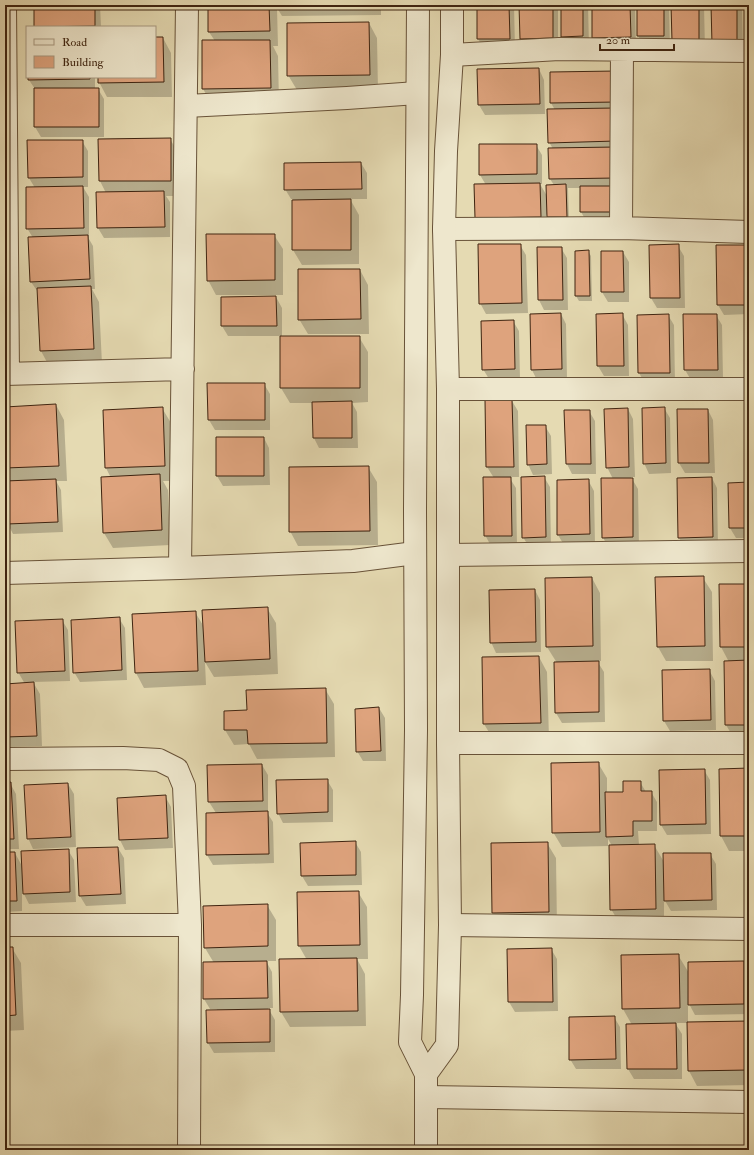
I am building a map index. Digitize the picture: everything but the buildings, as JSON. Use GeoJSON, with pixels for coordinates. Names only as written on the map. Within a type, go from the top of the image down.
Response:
{"type":"FeatureCollection","features":[{"type":"Feature","properties":{"kind":"street"},"geometry":{"type":"LineString","coordinates":[[5,5],[7,374],[183,369]]}},
{"type":"Feature","properties":{"kind":"street"},"geometry":{"type":"LineString","coordinates":[[180,568],[187,5]]}},
{"type":"Feature","properties":{"kind":"street"},"geometry":{"type":"LineString","coordinates":[[418,5],[415,492],[416,730],[410,1042],[426,1074],[426,1150]]}},
{"type":"Feature","properties":{"kind":"street"},"geometry":{"type":"LineString","coordinates":[[426,1074],[447,1045],[450,925],[448,743],[448,389],[444,229],[446,151],[452,55],[452,5]]}},
{"type":"Feature","properties":{"kind":"street"},"geometry":{"type":"LineString","coordinates":[[452,55],[559,48],[749,51]]}},
{"type":"Feature","properties":{"kind":"street"},"geometry":{"type":"LineString","coordinates":[[621,228],[622,50]]}},
{"type":"Feature","properties":{"kind":"street"},"geometry":{"type":"LineString","coordinates":[[186,106],[417,93]]}},
{"type":"Feature","properties":{"kind":"street"},"geometry":{"type":"LineString","coordinates":[[444,229],[621,228],[749,232]]}},
{"type":"Feature","properties":{"kind":"street"},"geometry":{"type":"LineString","coordinates":[[448,389],[749,389]]}},
{"type":"Feature","properties":{"kind":"street"},"geometry":{"type":"LineString","coordinates":[[415,492],[448,491]]}},
{"type":"Feature","properties":{"kind":"street"},"geometry":{"type":"LineString","coordinates":[[448,555],[749,551]]}},
{"type":"Feature","properties":{"kind":"street"},"geometry":{"type":"LineString","coordinates":[[5,573],[353,561],[415,553]]}},
{"type":"Feature","properties":{"kind":"street"},"geometry":{"type":"LineString","coordinates":[[448,743],[749,743]]}},
{"type":"Feature","properties":{"kind":"street"},"geometry":{"type":"LineString","coordinates":[[5,759],[159,760],[177,769],[184,786],[190,925],[189,1150]]}},
{"type":"Feature","properties":{"kind":"street"},"geometry":{"type":"LineString","coordinates":[[5,925],[190,925]]}},
{"type":"Feature","properties":{"kind":"street"},"geometry":{"type":"LineString","coordinates":[[450,925],[749,928]]}},
{"type":"Feature","properties":{"kind":"street"},"geometry":{"type":"LineString","coordinates":[[426,1097],[749,1102]]}}]}
